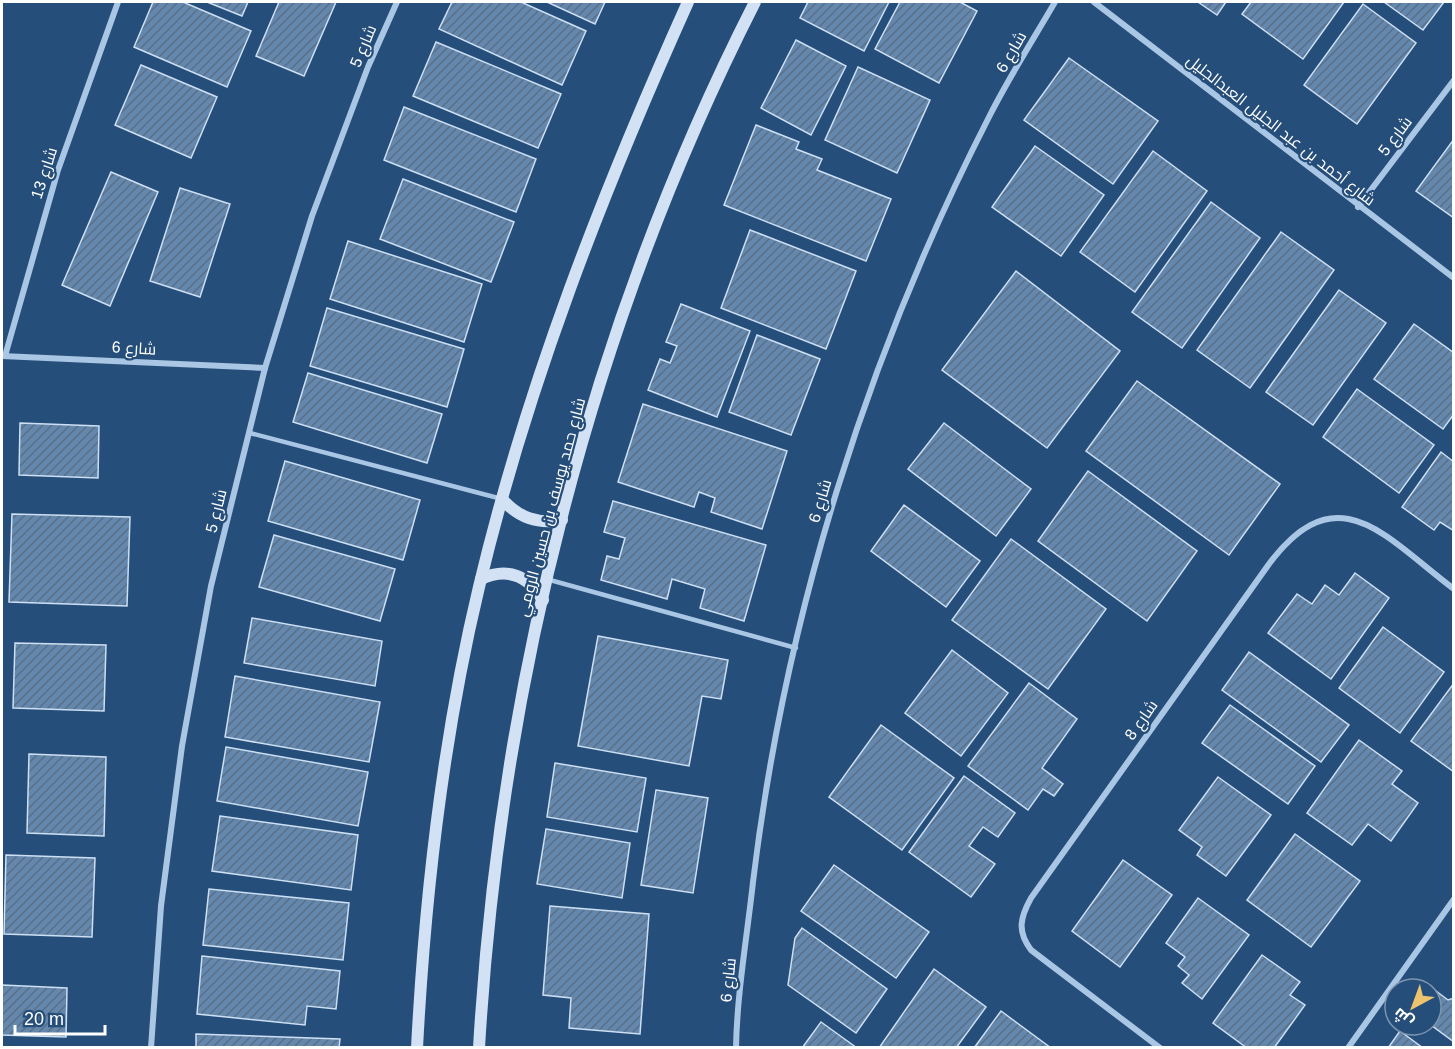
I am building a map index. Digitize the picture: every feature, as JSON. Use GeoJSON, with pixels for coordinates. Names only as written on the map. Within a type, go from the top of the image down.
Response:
{"type":"FeatureCollection","features":[{"type":"Feature","properties":{"kind":"street","name":"شارع 13"},"geometry":{"type":"LineString","coordinates":[[3,356],[58,170],[118,2]]}},
{"type":"Feature","properties":{"kind":"street","name":"شارع 5"},"geometry":{"type":"LineString","coordinates":[[151,1047],[161,906],[182,746],[211,586],[265,368],[312,216],[368,67],[396,2]]}},
{"type":"Feature","properties":{"kind":"street"},"geometry":{"type":"LineString","coordinates":[[417,1047],[421,981],[440,808],[455,703],[481,579],[542,367],[593,223],[688,2]]}},
{"type":"Feature","properties":{"kind":"street","name":"شارع حمد يوسف بن حسين الرومي"},"geometry":{"type":"LineString","coordinates":[[479,1047],[484,961],[513,734],[562,520],[601,382],[631,290],[703,111],[755,2]]}},
{"type":"Feature","properties":{"kind":"street","name":"شارع 6"},"geometry":{"type":"LineString","coordinates":[[736,1047],[763,802],[811,576],[848,455],[934,231],[990,115],[1056,2]]}},
{"type":"Feature","properties":{"kind":"street","name":"شارع أحمد بن عبد الجليل العبدالجليل"},"geometry":{"type":"LineString","coordinates":[[1094,2],[1358,207],[1454,278]]}},
{"type":"Feature","properties":{"kind":"street","name":"شارع 5"},"geometry":{"type":"LineString","coordinates":[[1358,207],[1454,80]]}},
{"type":"Feature","properties":{"kind":"street","name":"شارع 6"},"geometry":{"type":"LineString","coordinates":[[3,356],[265,368]]}},
{"type":"Feature","properties":{"kind":"street"},"geometry":{"type":"LineString","coordinates":[[502,500],[517,513],[535,521],[562,520]]}},
{"type":"Feature","properties":{"kind":"street","name":"شارع 8"},"geometry":{"type":"LineString","coordinates":[[1160,1047],[1031,950],[1020,930],[1022,915],[1031,898],[1269,564],[1298,531],[1322,518],[1361,521],[1454,589]]}},
{"type":"Feature","properties":{"kind":"street"},"geometry":{"type":"LineString","coordinates":[[481,579],[492,574],[517,574],[528,580],[543,600]]}},
{"type":"Feature","properties":{"kind":"street"},"geometry":{"type":"LineString","coordinates":[[1348,1047],[1454,899]]}},
{"type":"Feature","properties":{"kind":"lane"},"geometry":{"type":"LineString","coordinates":[[250,433],[502,500]]}},
{"type":"Feature","properties":{"kind":"lane"},"geometry":{"type":"LineString","coordinates":[[547,579],[796,648]]}},
{"type":"Feature","properties":{"kind":"building"},"geometry":{"type":"Polygon","coordinates":[[[153,2],[183,2],[251,31],[227,87],[134,47],[153,2]]]}},
{"type":"Feature","properties":{"kind":"building"},"geometry":{"type":"Polygon","coordinates":[[[207,2],[248,2],[242,16],[207,2]]]}},
{"type":"Feature","properties":{"kind":"building"},"geometry":{"type":"Polygon","coordinates":[[[279,2],[336,2],[304,76],[256,56],[279,2]]]}},
{"type":"Feature","properties":{"kind":"building"},"geometry":{"type":"Polygon","coordinates":[[[452,2],[521,2],[586,31],[562,85],[439,29],[452,2]]]}},
{"type":"Feature","properties":{"kind":"building"},"geometry":{"type":"Polygon","coordinates":[[[547,2],[605,2],[595,24],[547,2]]]}},
{"type":"Feature","properties":{"kind":"building"},"geometry":{"type":"Polygon","coordinates":[[[808,2],[889,2],[864,51],[800,18],[808,2]]]}},
{"type":"Feature","properties":{"kind":"building"},"geometry":{"type":"Polygon","coordinates":[[[900,2],[960,2],[977,11],[939,83],[875,49],[900,2]]]}},
{"type":"Feature","properties":{"kind":"building"},"geometry":{"type":"Polygon","coordinates":[[[1198,2],[1226,2],[1217,15],[1198,2]]]}},
{"type":"Feature","properties":{"kind":"building"},"geometry":{"type":"Polygon","coordinates":[[[1251,2],[1344,2],[1303,59],[1242,14],[1251,2]]]}},
{"type":"Feature","properties":{"kind":"building"},"geometry":{"type":"Polygon","coordinates":[[[1384,2],[1444,2],[1423,30],[1384,2]]]}},
{"type":"Feature","properties":{"kind":"building"},"geometry":{"type":"Polygon","coordinates":[[[1363,4],[1416,43],[1357,124],[1304,85],[1363,4]]]}},
{"type":"Feature","properties":{"kind":"building"},"geometry":{"type":"Polygon","coordinates":[[[796,40],[846,66],[811,135],[761,108],[796,40]]]}},
{"type":"Feature","properties":{"kind":"building"},"geometry":{"type":"Polygon","coordinates":[[[436,42],[561,94],[538,148],[413,96],[436,42]]]}},
{"type":"Feature","properties":{"kind":"building"},"geometry":{"type":"Polygon","coordinates":[[[1069,58],[1158,121],[1113,184],[1024,120],[1069,58]]]}},
{"type":"Feature","properties":{"kind":"building"},"geometry":{"type":"Polygon","coordinates":[[[141,65],[217,97],[191,158],[115,125],[141,65]]]}},
{"type":"Feature","properties":{"kind":"building"},"geometry":{"type":"Polygon","coordinates":[[[858,67],[930,100],[897,173],[825,140],[858,67]]]}},
{"type":"Feature","properties":{"kind":"building"},"geometry":{"type":"Polygon","coordinates":[[[404,107],[536,159],[516,212],[384,160],[404,107]]]}},
{"type":"Feature","properties":{"kind":"building"},"geometry":{"type":"Polygon","coordinates":[[[756,125],[799,142],[796,149],[822,159],[817,170],[891,199],[866,261],[724,205],[756,125]]]}},
{"type":"Feature","properties":{"kind":"building"},"geometry":{"type":"Polygon","coordinates":[[[1454,139],[1454,218],[1416,191],[1454,139]]]}},
{"type":"Feature","properties":{"kind":"building"},"geometry":{"type":"Polygon","coordinates":[[[1035,146],[1104,195],[1061,256],[992,207],[1035,146]]]}},
{"type":"Feature","properties":{"kind":"building"},"geometry":{"type":"Polygon","coordinates":[[[1153,151],[1207,191],[1135,292],[1080,252],[1153,151]]]}},
{"type":"Feature","properties":{"kind":"building"},"geometry":{"type":"Polygon","coordinates":[[[111,172],[158,192],[110,306],[62,285],[111,172]]]}},
{"type":"Feature","properties":{"kind":"building"},"geometry":{"type":"Polygon","coordinates":[[[403,179],[514,222],[491,282],[380,239],[403,179]]]}},
{"type":"Feature","properties":{"kind":"building"},"geometry":{"type":"Polygon","coordinates":[[[180,188],[230,204],[200,297],[150,281],[180,188]]]}},
{"type":"Feature","properties":{"kind":"building"},"geometry":{"type":"Polygon","coordinates":[[[1211,202],[1260,238],[1182,348],[1132,312],[1211,202]]]}},
{"type":"Feature","properties":{"kind":"building"},"geometry":{"type":"Polygon","coordinates":[[[750,230],[856,271],[826,349],[721,308],[750,230]]]}},
{"type":"Feature","properties":{"kind":"building"},"geometry":{"type":"Polygon","coordinates":[[[1281,232],[1334,270],[1250,388],[1197,350],[1281,232]]]}},
{"type":"Feature","properties":{"kind":"building"},"geometry":{"type":"Polygon","coordinates":[[[348,241],[482,284],[464,342],[330,299],[348,241]]]}},
{"type":"Feature","properties":{"kind":"building"},"geometry":{"type":"Polygon","coordinates":[[[1016,271],[1120,351],[1047,448],[942,370],[1016,271]]]}},
{"type":"Feature","properties":{"kind":"building"},"geometry":{"type":"Polygon","coordinates":[[[1339,290],[1386,323],[1313,425],[1266,392],[1339,290]]]}},
{"type":"Feature","properties":{"kind":"building"},"geometry":{"type":"Polygon","coordinates":[[[681,304],[750,331],[717,417],[648,390],[660,359],[670,363],[677,346],[666,342],[681,304]]]}},
{"type":"Feature","properties":{"kind":"building"},"geometry":{"type":"Polygon","coordinates":[[[327,308],[464,349],[447,407],[310,366],[327,308]]]}},
{"type":"Feature","properties":{"kind":"building"},"geometry":{"type":"Polygon","coordinates":[[[1414,324],[1454,353],[1454,414],[1443,429],[1374,379],[1414,324]]]}},
{"type":"Feature","properties":{"kind":"building"},"geometry":{"type":"Polygon","coordinates":[[[757,335],[820,359],[791,435],[729,412],[757,335]]]}},
{"type":"Feature","properties":{"kind":"building"},"geometry":{"type":"Polygon","coordinates":[[[308,373],[442,414],[427,463],[293,422],[308,373]]]}},
{"type":"Feature","properties":{"kind":"building"},"geometry":{"type":"Polygon","coordinates":[[[1137,381],[1280,484],[1229,555],[1086,451],[1137,381]]]}},
{"type":"Feature","properties":{"kind":"building"},"geometry":{"type":"Polygon","coordinates":[[[1357,389],[1434,445],[1399,493],[1323,437],[1357,389]]]}},
{"type":"Feature","properties":{"kind":"building"},"geometry":{"type":"Polygon","coordinates":[[[643,404],[787,451],[762,529],[711,512],[715,498],[699,492],[694,507],[618,482],[643,404]]]}},
{"type":"Feature","properties":{"kind":"building"},"geometry":{"type":"Polygon","coordinates":[[[20,423],[99,426],[98,478],[19,475],[20,423]]]}},
{"type":"Feature","properties":{"kind":"building"},"geometry":{"type":"Polygon","coordinates":[[[944,423],[1031,489],[996,536],[908,469],[944,423]]]}},
{"type":"Feature","properties":{"kind":"building"},"geometry":{"type":"Polygon","coordinates":[[[1441,452],[1454,462],[1454,531],[1440,522],[1434,530],[1402,507],[1441,452]]]}},
{"type":"Feature","properties":{"kind":"building"},"geometry":{"type":"Polygon","coordinates":[[[285,461],[420,500],[403,560],[268,521],[285,461]]]}},
{"type":"Feature","properties":{"kind":"building"},"geometry":{"type":"Polygon","coordinates":[[[1088,471],[1197,551],[1147,621],[1038,541],[1088,471]]]}},
{"type":"Feature","properties":{"kind":"building"},"geometry":{"type":"Polygon","coordinates":[[[613,501],[766,545],[744,621],[700,608],[705,589],[672,579],[667,599],[601,580],[607,556],[619,559],[625,538],[604,532],[613,501]]]}},
{"type":"Feature","properties":{"kind":"building"},"geometry":{"type":"Polygon","coordinates":[[[904,505],[980,561],[946,607],[871,551],[904,505]]]}},
{"type":"Feature","properties":{"kind":"building"},"geometry":{"type":"Polygon","coordinates":[[[12,514],[130,517],[127,606],[9,602],[12,514]]]}},
{"type":"Feature","properties":{"kind":"building"},"geometry":{"type":"Polygon","coordinates":[[[274,535],[395,569],[380,621],[259,587],[274,535]]]}},
{"type":"Feature","properties":{"kind":"building"},"geometry":{"type":"Polygon","coordinates":[[[1011,539],[1106,609],[1048,689],[952,620],[1011,539]]]}},
{"type":"Feature","properties":{"kind":"building"},"geometry":{"type":"Polygon","coordinates":[[[1355,573],[1389,598],[1331,679],[1268,633],[1297,594],[1312,604],[1325,585],[1339,595],[1355,573]]]}},
{"type":"Feature","properties":{"kind":"building"},"geometry":{"type":"Polygon","coordinates":[[[252,618],[382,641],[375,686],[244,663],[252,618]]]}},
{"type":"Feature","properties":{"kind":"building"},"geometry":{"type":"Polygon","coordinates":[[[1383,627],[1444,672],[1400,733],[1339,688],[1383,627]]]}},
{"type":"Feature","properties":{"kind":"building"},"geometry":{"type":"Polygon","coordinates":[[[598,636],[728,660],[721,699],[702,696],[689,766],[578,746],[598,636]]]}},
{"type":"Feature","properties":{"kind":"building"},"geometry":{"type":"Polygon","coordinates":[[[15,643],[106,645],[104,711],[13,708],[15,643]]]}},
{"type":"Feature","properties":{"kind":"building"},"geometry":{"type":"Polygon","coordinates":[[[952,650],[1008,693],[961,756],[905,713],[952,650]]]}},
{"type":"Feature","properties":{"kind":"building"},"geometry":{"type":"Polygon","coordinates":[[[1249,652],[1349,725],[1321,762],[1222,690],[1249,652]]]}},
{"type":"Feature","properties":{"kind":"building"},"geometry":{"type":"Polygon","coordinates":[[[235,676],[380,702],[369,762],[225,737],[235,676]]]}},
{"type":"Feature","properties":{"kind":"building"},"geometry":{"type":"Polygon","coordinates":[[[1029,683],[1077,719],[1042,768],[1063,784],[1054,796],[1043,789],[1028,810],[968,766],[1029,683]]]}},
{"type":"Feature","properties":{"kind":"building"},"geometry":{"type":"Polygon","coordinates":[[[1454,683],[1454,772],[1411,741],[1454,683]]]}},
{"type":"Feature","properties":{"kind":"building"},"geometry":{"type":"Polygon","coordinates":[[[1230,705],[1315,766],[1288,804],[1202,743],[1230,705]]]}},
{"type":"Feature","properties":{"kind":"building"},"geometry":{"type":"Polygon","coordinates":[[[881,725],[954,778],[902,850],[829,797],[881,725]]]}},
{"type":"Feature","properties":{"kind":"building"},"geometry":{"type":"Polygon","coordinates":[[[1359,740],[1402,771],[1392,784],[1418,803],[1391,841],[1368,824],[1352,845],[1307,813],[1359,740]]]}},
{"type":"Feature","properties":{"kind":"building"},"geometry":{"type":"Polygon","coordinates":[[[226,747],[368,772],[358,826],[217,801],[226,747]]]}},
{"type":"Feature","properties":{"kind":"building"},"geometry":{"type":"Polygon","coordinates":[[[29,754],[106,757],[104,836],[27,833],[29,754]]]}},
{"type":"Feature","properties":{"kind":"building"},"geometry":{"type":"Polygon","coordinates":[[[555,763],[646,778],[637,832],[547,817],[555,763]]]}},
{"type":"Feature","properties":{"kind":"building"},"geometry":{"type":"Polygon","coordinates":[[[964,776],[1015,813],[998,837],[983,827],[969,846],[995,864],[971,897],[909,852],[964,776]]]}},
{"type":"Feature","properties":{"kind":"building"},"geometry":{"type":"Polygon","coordinates":[[[1218,777],[1271,815],[1226,876],[1197,855],[1202,847],[1179,830],[1218,777]]]}},
{"type":"Feature","properties":{"kind":"building"},"geometry":{"type":"Polygon","coordinates":[[[656,790],[708,798],[693,893],[641,885],[656,790]]]}},
{"type":"Feature","properties":{"kind":"building"},"geometry":{"type":"Polygon","coordinates":[[[220,816],[358,835],[351,890],[212,871],[220,816]]]}},
{"type":"Feature","properties":{"kind":"building"},"geometry":{"type":"Polygon","coordinates":[[[546,829],[630,843],[622,898],[537,884],[546,829]]]}},
{"type":"Feature","properties":{"kind":"building"},"geometry":{"type":"Polygon","coordinates":[[[1295,834],[1360,881],[1311,947],[1247,900],[1295,834]]]}},
{"type":"Feature","properties":{"kind":"building"},"geometry":{"type":"Polygon","coordinates":[[[6,855],[95,858],[92,937],[4,934],[6,855]]]}},
{"type":"Feature","properties":{"kind":"building"},"geometry":{"type":"Polygon","coordinates":[[[1123,860],[1172,895],[1120,967],[1072,931],[1123,860]]]}},
{"type":"Feature","properties":{"kind":"building"},"geometry":{"type":"Polygon","coordinates":[[[834,865],[929,932],[896,978],[801,911],[834,865]]]}},
{"type":"Feature","properties":{"kind":"building"},"geometry":{"type":"Polygon","coordinates":[[[209,889],[349,903],[343,960],[203,945],[209,889]]]}},
{"type":"Feature","properties":{"kind":"building"},"geometry":{"type":"Polygon","coordinates":[[[1198,898],[1249,935],[1202,999],[1182,983],[1189,975],[1178,966],[1185,957],[1166,943],[1198,898]]]}},
{"type":"Feature","properties":{"kind":"building"},"geometry":{"type":"Polygon","coordinates":[[[550,906],[649,914],[640,1034],[569,1028],[571,998],[543,995],[550,906]]]}},
{"type":"Feature","properties":{"kind":"building"},"geometry":{"type":"Polygon","coordinates":[[[802,928],[887,989],[856,1033],[788,985],[795,938],[802,928]]]}},
{"type":"Feature","properties":{"kind":"building"},"geometry":{"type":"Polygon","coordinates":[[[1262,955],[1300,982],[1290,995],[1305,1005],[1274,1048],[1247,1048],[1213,1023],[1262,955]]]}},
{"type":"Feature","properties":{"kind":"building"},"geometry":{"type":"Polygon","coordinates":[[[202,956],[340,971],[336,1009],[307,1006],[305,1025],[197,1014],[202,956]]]}},
{"type":"Feature","properties":{"kind":"building"},"geometry":{"type":"Polygon","coordinates":[[[934,969],[986,1007],[956,1048],[879,1048],[934,969]]]}},
{"type":"Feature","properties":{"kind":"building"},"geometry":{"type":"Polygon","coordinates":[[[2,985],[67,988],[66,1037],[2,1035],[2,985]]]}},
{"type":"Feature","properties":{"kind":"building"},"geometry":{"type":"Polygon","coordinates":[[[1443,996],[1448,1000],[1454,998],[1454,1042],[1443,1034],[1443,996]]]}},
{"type":"Feature","properties":{"kind":"building"},"geometry":{"type":"Polygon","coordinates":[[[1001,1011],[1051,1048],[974,1048],[1001,1011]]]}},
{"type":"Feature","properties":{"kind":"building"},"geometry":{"type":"Polygon","coordinates":[[[821,1022],[857,1048],[802,1048],[821,1022]]]}},
{"type":"Feature","properties":{"kind":"building"},"geometry":{"type":"Polygon","coordinates":[[[196,1034],[340,1039],[339,1048],[196,1048],[196,1034]]]}},
{"type":"Feature","properties":{"kind":"building"},"geometry":{"type":"Polygon","coordinates":[[[1396,1037],[1408,1037],[1423,1048],[1388,1048],[1396,1037]]]}}]}
